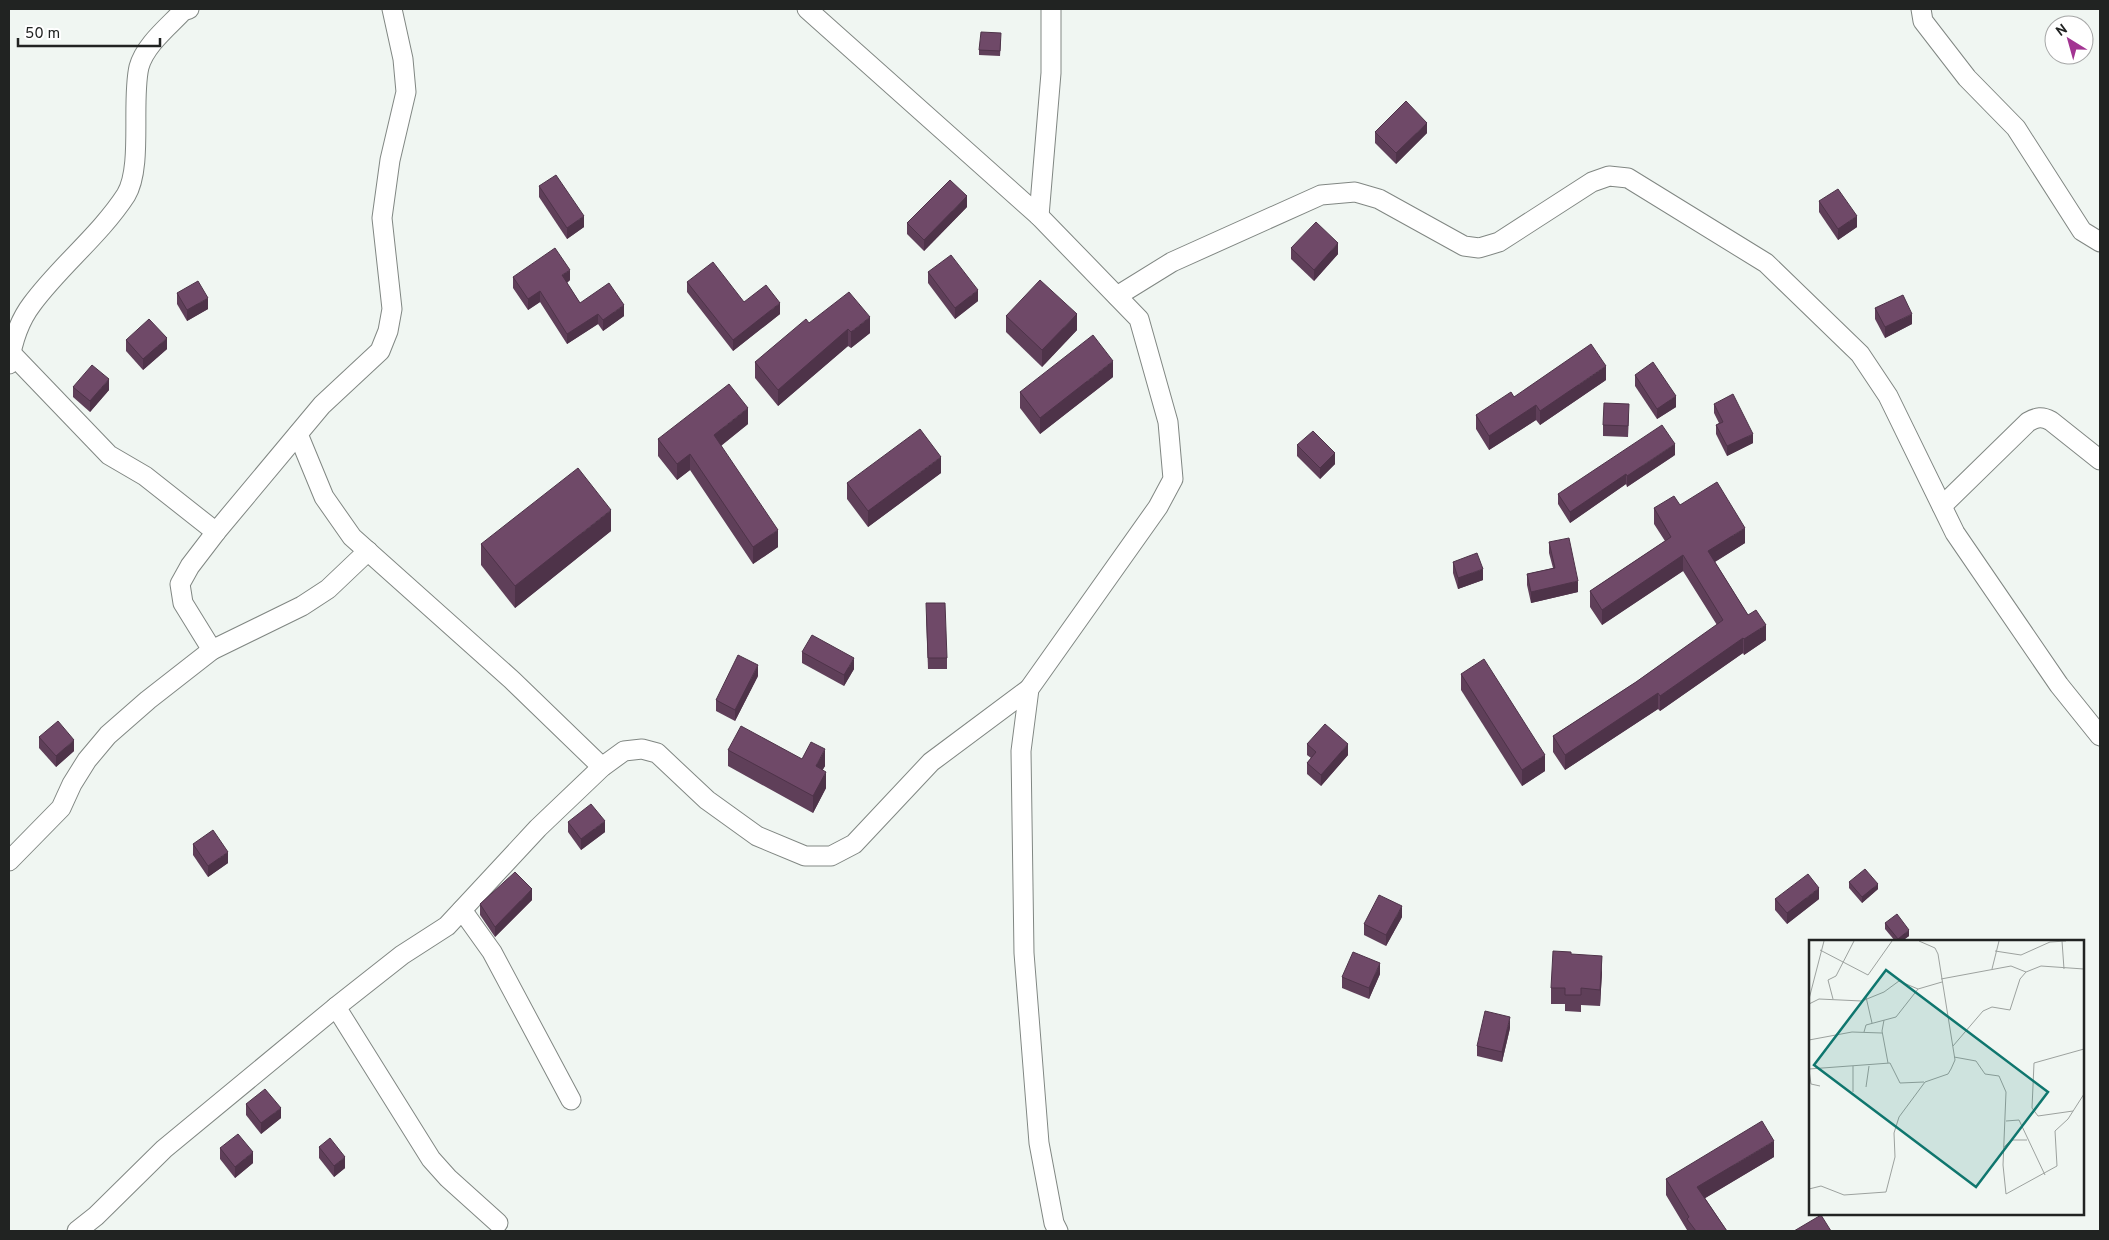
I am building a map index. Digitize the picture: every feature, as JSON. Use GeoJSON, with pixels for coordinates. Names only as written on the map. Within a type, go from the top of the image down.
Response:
{"type":"FeatureCollection","features":[{"type":"Feature","properties":{"kind":"street"},"geometry":{"type":"LineString","coordinates":[[189,9],[183,11],[152,44],[139,66],[134,167],[127,193],[31,305],[17,333],[10,358],[109,455],[145,476],[216,532]]}},
{"type":"Feature","properties":{"kind":"street"},"geometry":{"type":"LineString","coordinates":[[212,650],[183,603],[180,584],[190,566],[216,532],[322,405],[380,351],[388,331],[392,310],[382,218],[390,160],[406,92],[403,59],[392,9]]}},
{"type":"Feature","properties":{"kind":"street"},"geometry":{"type":"LineString","coordinates":[[77,1231],[96,1216],[164,1149],[336,1007],[402,955],[447,926],[538,828],[602,767],[624,752],[642,749],[657,753],[707,800],[757,836],[805,856],[831,856],[854,844],[931,762],[1029,689],[1158,507],[1173,479],[1168,422],[1139,319],[1039,216],[807,9]]}},
{"type":"Feature","properties":{"kind":"street"},"geometry":{"type":"LineString","coordinates":[[1039,216],[1051,73],[1050,9]]}},
{"type":"Feature","properties":{"kind":"street"},"geometry":{"type":"LineString","coordinates":[[1921,9],[1923,21],[1967,78],[2016,128],[2082,231],[2100,242]]}},
{"type":"Feature","properties":{"kind":"street"},"geometry":{"type":"LineString","coordinates":[[1117,296],[1172,262],[1321,195],[1355,192],[1379,199],[1464,246],[1478,248],[1499,242],[1592,182],[1609,176],[1628,178],[1766,263],[1860,354],[1888,396],[1955,533],[2053,677],[2098,727]]}},
{"type":"Feature","properties":{"kind":"street"},"geometry":{"type":"LineString","coordinates":[[1942,506],[2028,422],[2035,418],[2043,417],[2051,421],[2100,460]]}},
{"type":"Feature","properties":{"kind":"street"},"geometry":{"type":"LineString","coordinates":[[298,434],[324,497],[352,537],[512,680],[602,767]]}},
{"type":"Feature","properties":{"kind":"street"},"geometry":{"type":"LineString","coordinates":[[9,861],[61,808],[72,784],[87,760],[108,734],[212,650],[302,606],[328,589],[368,551]]}},
{"type":"Feature","properties":{"kind":"street"},"geometry":{"type":"LineString","coordinates":[[1029,689],[1021,751],[1024,953],[1039,1143],[1054,1223],[1058,1231]]}},
{"type":"Feature","properties":{"kind":"street"},"geometry":{"type":"LineString","coordinates":[[462,910],[492,952],[571,1100]]}},
{"type":"Feature","properties":{"kind":"street"},"geometry":{"type":"LineString","coordinates":[[336,1007],[431,1159],[448,1178],[498,1223]]}},
{"type":"Feature","properties":{"kind":"building"},"geometry":{"type":"Polygon","coordinates":[[[981,32],[1001,33],[1000,51],[979,50],[981,32]]]}},
{"type":"Feature","properties":{"kind":"building"},"geometry":{"type":"Polygon","coordinates":[[[1406,101],[1427,123],[1396,153],[1375,132],[1406,101]]]}},
{"type":"Feature","properties":{"kind":"building"},"geometry":{"type":"Polygon","coordinates":[[[556,175],[584,216],[567,228],[539,186],[556,175]]]}},
{"type":"Feature","properties":{"kind":"building"},"geometry":{"type":"Polygon","coordinates":[[[950,180],[967,196],[924,240],[907,223],[950,180]]]}},
{"type":"Feature","properties":{"kind":"building"},"geometry":{"type":"Polygon","coordinates":[[[1838,189],[1857,216],[1838,229],[1819,201],[1838,189]]]}},
{"type":"Feature","properties":{"kind":"building"},"geometry":{"type":"Polygon","coordinates":[[[1316,222],[1338,243],[1314,270],[1291,248],[1316,222]]]}},
{"type":"Feature","properties":{"kind":"building"},"geometry":{"type":"Polygon","coordinates":[[[555,248],[570,270],[562,275],[580,303],[609,283],[624,305],[603,320],[598,314],[567,334],[540,291],[528,299],[513,277],[555,248]]]}},
{"type":"Feature","properties":{"kind":"building"},"geometry":{"type":"Polygon","coordinates":[[[951,255],[978,290],[955,308],[928,272],[951,255]]]}},
{"type":"Feature","properties":{"kind":"building"},"geometry":{"type":"Polygon","coordinates":[[[713,262],[744,302],[766,285],[780,303],[733,340],[687,282],[713,262]]]}},
{"type":"Feature","properties":{"kind":"building"},"geometry":{"type":"Polygon","coordinates":[[[1040,280],[1077,314],[1042,350],[1006,316],[1040,280]]]}},
{"type":"Feature","properties":{"kind":"building"},"geometry":{"type":"Polygon","coordinates":[[[198,281],[208,298],[187,310],[177,293],[198,281]]]}},
{"type":"Feature","properties":{"kind":"building"},"geometry":{"type":"Polygon","coordinates":[[[849,292],[870,317],[851,332],[848,329],[778,390],[755,362],[806,319],[809,323],[849,292]]]}},
{"type":"Feature","properties":{"kind":"building"},"geometry":{"type":"Polygon","coordinates":[[[1903,295],[1912,314],[1885,327],[1875,308],[1903,295]]]}},
{"type":"Feature","properties":{"kind":"building"},"geometry":{"type":"Polygon","coordinates":[[[149,319],[167,338],[143,359],[126,340],[149,319]]]}},
{"type":"Feature","properties":{"kind":"building"},"geometry":{"type":"Polygon","coordinates":[[[1093,335],[1113,361],[1040,418],[1020,392],[1093,335]]]}},
{"type":"Feature","properties":{"kind":"building"},"geometry":{"type":"Polygon","coordinates":[[[1591,344],[1606,366],[1540,411],[1536,405],[1489,436],[1476,415],[1511,392],[1514,397],[1591,344]]]}},
{"type":"Feature","properties":{"kind":"building"},"geometry":{"type":"Polygon","coordinates":[[[1653,362],[1676,396],[1657,409],[1635,375],[1653,362]]]}},
{"type":"Feature","properties":{"kind":"building"},"geometry":{"type":"Polygon","coordinates":[[[92,365],[109,379],[90,401],[73,387],[92,365]]]}},
{"type":"Feature","properties":{"kind":"building"},"geometry":{"type":"Polygon","coordinates":[[[729,384],[748,408],[714,435],[778,530],[753,547],[690,454],[677,464],[658,439],[729,384]]]}},
{"type":"Feature","properties":{"kind":"building"},"geometry":{"type":"Polygon","coordinates":[[[1733,394],[1753,434],[1727,446],[1716,425],[1723,422],[1714,404],[1733,394]]]}},
{"type":"Feature","properties":{"kind":"building"},"geometry":{"type":"Polygon","coordinates":[[[1604,403],[1629,404],[1628,426],[1603,425],[1604,403]]]}},
{"type":"Feature","properties":{"kind":"building"},"geometry":{"type":"Polygon","coordinates":[[[1662,425],[1675,444],[1570,512],[1558,494],[1662,425]]]}},
{"type":"Feature","properties":{"kind":"building"},"geometry":{"type":"Polygon","coordinates":[[[920,429],[941,457],[868,511],[847,483],[920,429]]]}},
{"type":"Feature","properties":{"kind":"building"},"geometry":{"type":"Polygon","coordinates":[[[1313,431],[1335,453],[1320,468],[1297,445],[1313,431]]]}},
{"type":"Feature","properties":{"kind":"building"},"geometry":{"type":"Polygon","coordinates":[[[578,468],[611,510],[515,586],[481,544],[578,468]]]}},
{"type":"Feature","properties":{"kind":"building"},"geometry":{"type":"Polygon","coordinates":[[[1717,482],[1745,528],[1708,551],[1748,615],[1756,610],[1766,625],[1743,638],[1660,696],[1658,693],[1565,755],[1553,736],[1636,682],[1723,620],[1683,555],[1602,610],[1590,591],[1671,537],[1654,508],[1674,496],[1680,505],[1717,482]]]}},
{"type":"Feature","properties":{"kind":"building"},"geometry":{"type":"Polygon","coordinates":[[[1569,538],[1578,581],[1531,592],[1527,574],[1555,568],[1549,542],[1569,538]]]}},
{"type":"Feature","properties":{"kind":"building"},"geometry":{"type":"Polygon","coordinates":[[[1477,553],[1483,569],[1458,578],[1453,562],[1477,553]]]}},
{"type":"Feature","properties":{"kind":"building"},"geometry":{"type":"Polygon","coordinates":[[[926,603],[945,603],[947,658],[928,658],[926,603]]]}},
{"type":"Feature","properties":{"kind":"building"},"geometry":{"type":"Polygon","coordinates":[[[812,635],[854,658],[844,675],[802,652],[812,635]]]}},
{"type":"Feature","properties":{"kind":"building"},"geometry":{"type":"Polygon","coordinates":[[[738,655],[758,665],[735,710],[716,700],[738,655]]]}},
{"type":"Feature","properties":{"kind":"building"},"geometry":{"type":"Polygon","coordinates":[[[1484,659],[1545,755],[1522,770],[1461,674],[1484,659]]]}},
{"type":"Feature","properties":{"kind":"building"},"geometry":{"type":"Polygon","coordinates":[[[58,721],[74,740],[56,756],[39,737],[58,721]]]}},
{"type":"Feature","properties":{"kind":"building"},"geometry":{"type":"Polygon","coordinates":[[[1325,724],[1348,744],[1321,775],[1307,763],[1316,752],[1307,744],[1325,724]]]}},
{"type":"Feature","properties":{"kind":"building"},"geometry":{"type":"Polygon","coordinates":[[[741,726],[802,759],[811,742],[825,749],[816,766],[826,772],[813,796],[728,750],[741,726]]]}},
{"type":"Feature","properties":{"kind":"building"},"geometry":{"type":"Polygon","coordinates":[[[591,804],[605,821],[581,839],[568,822],[591,804]]]}},
{"type":"Feature","properties":{"kind":"building"},"geometry":{"type":"Polygon","coordinates":[[[213,830],[228,852],[208,866],[193,844],[213,830]]]}},
{"type":"Feature","properties":{"kind":"building"},"geometry":{"type":"Polygon","coordinates":[[[1865,869],[1878,884],[1862,897],[1849,882],[1865,869]]]}},
{"type":"Feature","properties":{"kind":"building"},"geometry":{"type":"Polygon","coordinates":[[[515,872],[532,889],[495,927],[480,904],[515,872]]]}},
{"type":"Feature","properties":{"kind":"building"},"geometry":{"type":"Polygon","coordinates":[[[1808,874],[1819,888],[1787,913],[1775,899],[1808,874]]]}},
{"type":"Feature","properties":{"kind":"building"},"geometry":{"type":"Polygon","coordinates":[[[1379,895],[1402,906],[1386,935],[1364,924],[1379,895]]]}},
{"type":"Feature","properties":{"kind":"building"},"geometry":{"type":"Polygon","coordinates":[[[1897,914],[1909,930],[1898,939],[1885,923],[1897,914]]]}},
{"type":"Feature","properties":{"kind":"building"},"geometry":{"type":"Polygon","coordinates":[[[1553,951],[1602,956],[1600,990],[1581,988],[1581,995],[1565,995],[1565,988],[1551,988],[1553,951]]]}},
{"type":"Feature","properties":{"kind":"building"},"geometry":{"type":"Polygon","coordinates":[[[1353,952],[1380,963],[1369,988],[1342,977],[1353,952]]]}},
{"type":"Feature","properties":{"kind":"building"},"geometry":{"type":"Polygon","coordinates":[[[1485,1011],[1510,1017],[1502,1052],[1477,1046],[1485,1011]]]}},
{"type":"Feature","properties":{"kind":"building"},"geometry":{"type":"Polygon","coordinates":[[[265,1089],[281,1108],[261,1123],[246,1104],[265,1089]]]}},
{"type":"Feature","properties":{"kind":"building"},"geometry":{"type":"Polygon","coordinates":[[[1762,1121],[1774,1141],[1697,1187],[1727,1231],[1696,1231],[1687,1219],[1689,1217],[1666,1179],[1762,1121]]]}},
{"type":"Feature","properties":{"kind":"building"},"geometry":{"type":"Polygon","coordinates":[[[238,1134],[253,1152],[235,1167],[220,1148],[238,1134]]]}},
{"type":"Feature","properties":{"kind":"building"},"geometry":{"type":"Polygon","coordinates":[[[330,1138],[345,1157],[334,1166],[319,1147],[330,1138]]]}},
{"type":"Feature","properties":{"kind":"building"},"geometry":{"type":"Polygon","coordinates":[[[1821,1215],[1831,1231],[1794,1231],[1821,1215]]]}}]}
